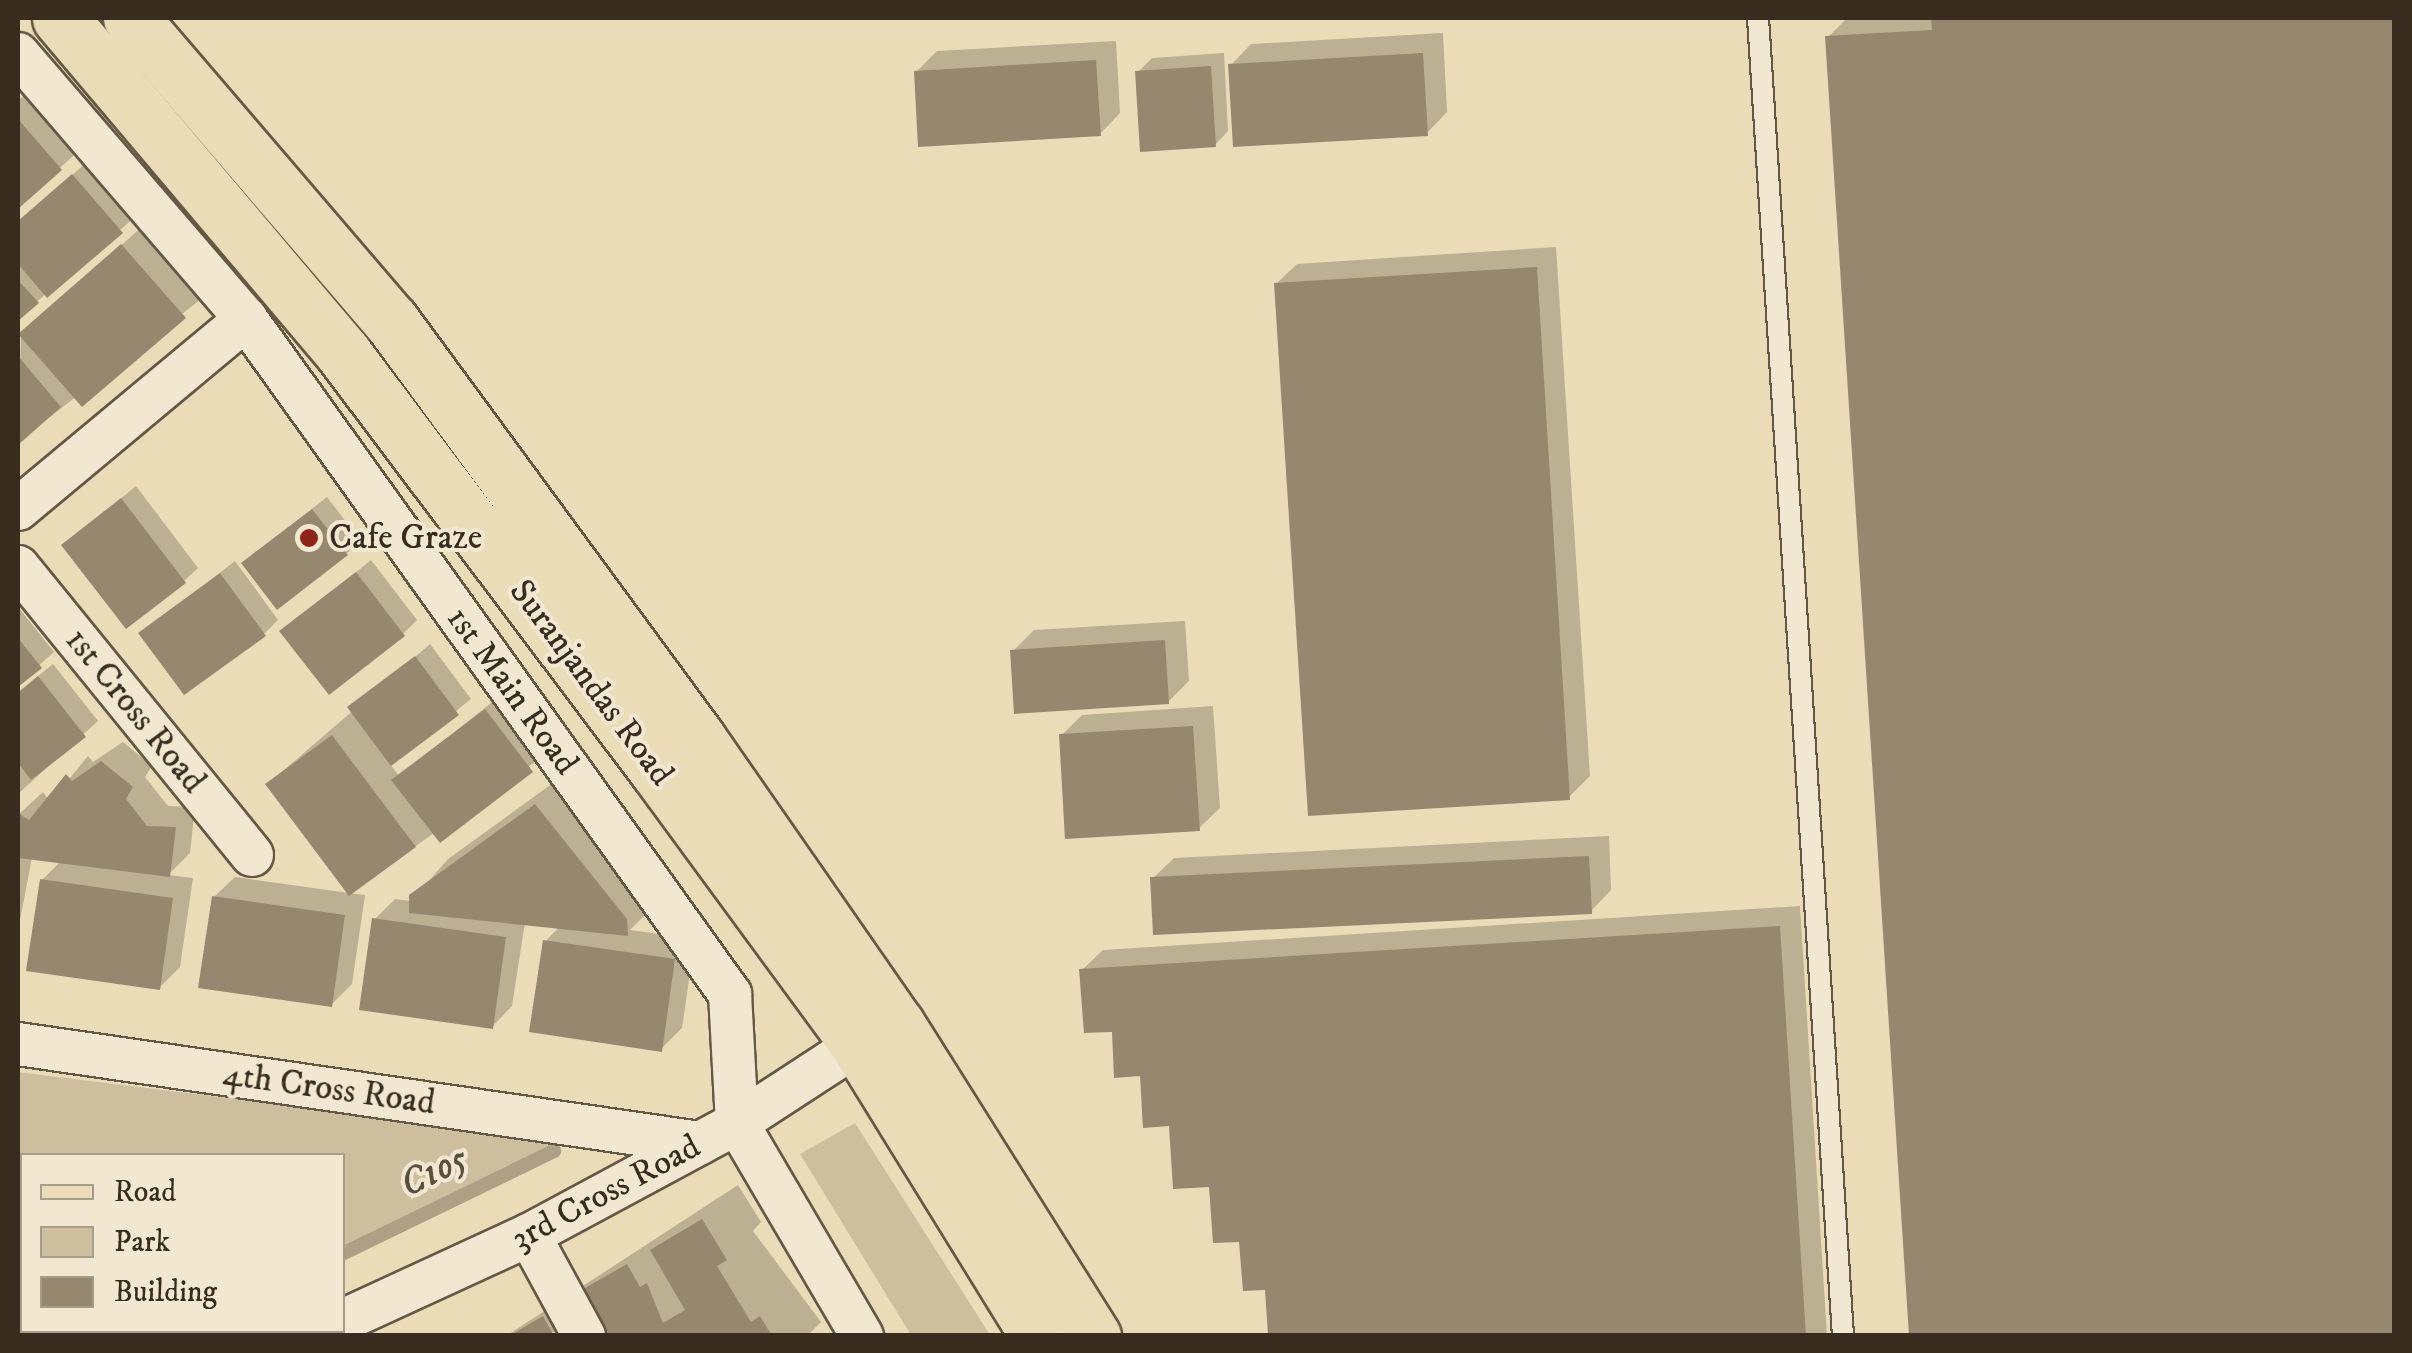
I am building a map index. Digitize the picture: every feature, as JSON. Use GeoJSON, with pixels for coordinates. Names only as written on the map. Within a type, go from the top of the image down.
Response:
{"type":"FeatureCollection","features":[{"type":"Feature","properties":{"kind":"main road","name":"Suranjandas Road"},"geometry":{"type":"LineString","coordinates":[[60,18],[344,353],[858,1044],[1038,1336]]}},
{"type":"Feature","properties":{"kind":"main road","name":"Suranjandas Road"},"geometry":{"type":"LineString","coordinates":[[131,18],[391,322],[686,723],[897,1025],[1094,1336]]}},
{"type":"Feature","properties":{"kind":"street","name":"1st Main Road"},"geometry":{"type":"LineString","coordinates":[[18,54],[246,319],[730,994],[737,1122],[862,1336]]}},
{"type":"Feature","properties":{"kind":"street"},"geometry":{"type":"LineString","coordinates":[[18,509],[246,319]]}},
{"type":"Feature","properties":{"kind":"street","name":"1st Cross Road"},"geometry":{"type":"LineString","coordinates":[[18,567],[252,855]]}},
{"type":"Feature","properties":{"kind":"street","name":"4th Cross Road"},"geometry":{"type":"LineString","coordinates":[[18,1044],[700,1143]]}},
{"type":"Feature","properties":{"kind":"street","name":"3rd Cross Road"},"geometry":{"type":"LineString","coordinates":[[345,1320],[529,1235],[737,1122],[858,1044]]}},
{"type":"Feature","properties":{"kind":"street"},"geometry":{"type":"LineString","coordinates":[[529,1235],[584,1336]]}},
{"type":"Feature","properties":{"kind":"lane"},"geometry":{"type":"LineString","coordinates":[[1758,18],[1843,1336]]}},
{"type":"Feature","properties":{"kind":"green space"},"geometry":{"type":"Polygon","coordinates":[[[18,1072],[565,1140],[345,1258],[345,1153],[20,1153],[20,1186],[18,1072]]]}},
{"type":"Feature","properties":{"kind":"green space"},"geometry":{"type":"Polygon","coordinates":[[[855,1123],[990,1335],[911,1335],[800,1154],[855,1123]]]}},
{"type":"Feature","properties":{"kind":"green space"},"geometry":{"type":"Polygon","coordinates":[[[102,1333],[192,1333],[186,1336],[102,1333]]]}},
{"type":"Feature","properties":{"kind":"building"},"geometry":{"type":"Polygon","coordinates":[[[1931,18],[2394,18],[2394,1336],[1909,1336],[1825,36],[1932,30],[1931,18]]]}},
{"type":"Feature","properties":{"kind":"building"},"geometry":{"type":"Polygon","coordinates":[[[1423,53],[1428,136],[1233,147],[1228,64],[1423,53]]]}},
{"type":"Feature","properties":{"kind":"building"},"geometry":{"type":"Polygon","coordinates":[[[1096,60],[1101,136],[918,147],[914,71],[1096,60]]]}},
{"type":"Feature","properties":{"kind":"building"},"geometry":{"type":"Polygon","coordinates":[[[1211,66],[1216,147],[1140,152],[1135,71],[1211,66]]]}},
{"type":"Feature","properties":{"kind":"building"},"geometry":{"type":"Polygon","coordinates":[[[18,119],[62,170],[18,209],[18,119]]]}},
{"type":"Feature","properties":{"kind":"building"},"geometry":{"type":"Polygon","coordinates":[[[72,174],[123,233],[47,298],[18,264],[18,221],[72,174]]]}},
{"type":"Feature","properties":{"kind":"building"},"geometry":{"type":"Polygon","coordinates":[[[121,244],[186,318],[82,407],[18,334],[121,244]]]}},
{"type":"Feature","properties":{"kind":"building"},"geometry":{"type":"Polygon","coordinates":[[[1537,267],[1570,800],[1308,816],[1274,283],[1537,267]]]}},
{"type":"Feature","properties":{"kind":"building"},"geometry":{"type":"Polygon","coordinates":[[[18,280],[39,303],[18,321],[18,280]]]}},
{"type":"Feature","properties":{"kind":"building"},"geometry":{"type":"Polygon","coordinates":[[[18,356],[61,407],[18,445],[18,356]]]}},
{"type":"Feature","properties":{"kind":"building"},"geometry":{"type":"Polygon","coordinates":[[[121,498],[186,583],[126,629],[61,545],[121,498]]]}},
{"type":"Feature","properties":{"kind":"building"},"geometry":{"type":"Polygon","coordinates":[[[312,509],[348,555],[277,610],[241,563],[312,509]]]}},
{"type":"Feature","properties":{"kind":"building"},"geometry":{"type":"Polygon","coordinates":[[[356,572],[405,636],[329,695],[279,631],[356,572]]]}},
{"type":"Feature","properties":{"kind":"building"},"geometry":{"type":"Polygon","coordinates":[[[220,573],[266,636],[184,695],[138,633],[220,573]]]}},
{"type":"Feature","properties":{"kind":"building"},"geometry":{"type":"Polygon","coordinates":[[[18,638],[42,668],[18,687],[18,638]]]}},
{"type":"Feature","properties":{"kind":"building"},"geometry":{"type":"Polygon","coordinates":[[[1165,640],[1169,704],[1014,714],[1010,650],[1165,640]]]}},
{"type":"Feature","properties":{"kind":"building"},"geometry":{"type":"Polygon","coordinates":[[[415,656],[459,715],[391,766],[347,707],[415,656]]]}},
{"type":"Feature","properties":{"kind":"building"},"geometry":{"type":"Polygon","coordinates":[[[38,676],[86,737],[31,780],[18,763],[18,693],[38,676]]]}},
{"type":"Feature","properties":{"kind":"building"},"geometry":{"type":"Polygon","coordinates":[[[485,709],[533,772],[440,843],[391,780],[485,709]]]}},
{"type":"Feature","properties":{"kind":"building"},"geometry":{"type":"Polygon","coordinates":[[[1193,726],[1200,831],[1065,839],[1059,734],[1193,726]]]}},
{"type":"Feature","properties":{"kind":"building"},"geometry":{"type":"Polygon","coordinates":[[[332,735],[416,847],[349,896],[265,784],[332,735]]]}},
{"type":"Feature","properties":{"kind":"building"},"geometry":{"type":"Polygon","coordinates":[[[101,761],[133,787],[126,799],[147,826],[176,827],[170,877],[18,858],[18,813],[29,820],[66,774],[72,781],[101,761]]]}},
{"type":"Feature","properties":{"kind":"building"},"geometry":{"type":"Polygon","coordinates":[[[535,804],[627,919],[628,936],[409,913],[409,895],[535,804]]]}},
{"type":"Feature","properties":{"kind":"building"},"geometry":{"type":"Polygon","coordinates":[[[1589,856],[1592,914],[1153,935],[1150,877],[1589,856]]]}},
{"type":"Feature","properties":{"kind":"building"},"geometry":{"type":"Polygon","coordinates":[[[40,879],[173,898],[160,990],[26,971],[40,879]]]}},
{"type":"Feature","properties":{"kind":"building"},"geometry":{"type":"Polygon","coordinates":[[[212,896],[345,915],[332,1007],[198,988],[212,896]]]}},
{"type":"Feature","properties":{"kind":"building"},"geometry":{"type":"Polygon","coordinates":[[[372,918],[506,937],[493,1029],[359,1010],[372,918]]]}},
{"type":"Feature","properties":{"kind":"building"},"geometry":{"type":"Polygon","coordinates":[[[1780,926],[1806,1336],[1268,1336],[1265,1290],[1243,1291],[1239,1242],[1213,1243],[1209,1187],[1173,1189],[1169,1126],[1143,1128],[1140,1076],[1114,1078],[1112,1032],[1084,1033],[1079,969],[1780,926]]]}},
{"type":"Feature","properties":{"kind":"building"},"geometry":{"type":"Polygon","coordinates":[[[543,940],[675,959],[662,1052],[529,1032],[543,940]]]}},
{"type":"Feature","properties":{"kind":"building"},"geometry":{"type":"Polygon","coordinates":[[[702,1219],[727,1260],[717,1266],[751,1322],[760,1316],[772,1336],[603,1334],[578,1292],[627,1264],[640,1287],[647,1283],[663,1323],[685,1310],[650,1250],[702,1219]]]}},
{"type":"Feature","properties":{"kind":"building"},"geometry":{"type":"Polygon","coordinates":[[[543,1316],[554,1336],[509,1336],[543,1316]]]}},
{"type":"Feature","properties":{"kind":"waterway","name":"C105"},"geometry":{"type":"LineString","coordinates":[[345,1253],[554,1151]]}},
{"type":"Feature","properties":{"kind":"waterway","name":"C105"},"geometry":{"type":"LineString","coordinates":[[176,1336],[182,1333]]}},
{"type":"Feature","properties":{"kind":"place","name":"Cafe Graze"},"geometry":{"type":"Point","coordinates":[309,538]}}]}
